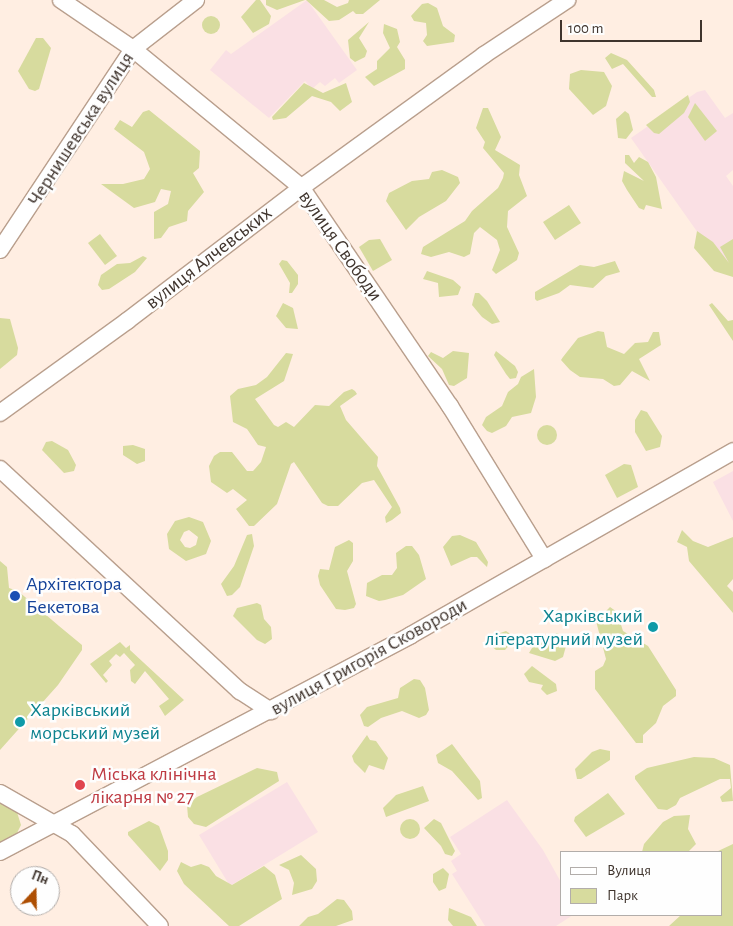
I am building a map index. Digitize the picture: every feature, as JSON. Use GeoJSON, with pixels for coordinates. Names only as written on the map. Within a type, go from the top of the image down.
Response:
{"type":"FeatureCollection","features":[{"type":"Feature","properties":{"kind":"street","name":"вулиця Свободи"},"geometry":{"type":"LineString","coordinates":[[61,0],[133,49],[301,187],[450,406],[544,559]]}},
{"type":"Feature","properties":{"kind":"street","name":"Чернишевська вулиця"},"geometry":{"type":"LineString","coordinates":[[0,250],[133,49],[196,0]]}},
{"type":"Feature","properties":{"kind":"street","name":"вулиця Алчевських"},"geometry":{"type":"LineString","coordinates":[[0,413],[70,364],[301,187],[484,55],[567,0]]}},
{"type":"Feature","properties":{"kind":"street","name":"вулиця Григорія Сковороди"},"geometry":{"type":"LineString","coordinates":[[0,852],[271,711],[733,451]]}},
{"type":"Feature","properties":{"kind":"street"},"geometry":{"type":"LineString","coordinates":[[0,469],[240,692],[271,711]]}},
{"type":"Feature","properties":{"kind":"street"},"geometry":{"type":"LineString","coordinates":[[0,793],[72,834],[160,926]]}},
{"type":"Feature","properties":{"kind":"shaded area"},"geometry":{"type":"Polygon","coordinates":[[[307,0],[357,70],[339,83],[335,78],[325,86],[320,82],[312,89],[305,81],[269,118],[210,70],[226,50],[231,54],[307,0]]]}},
{"type":"Feature","properties":{"kind":"shaded area"},"geometry":{"type":"Polygon","coordinates":[[[705,90],[725,118],[733,113],[733,170],[726,176],[733,186],[733,270],[727,274],[631,138],[697,92],[705,90]]]}},
{"type":"Feature","properties":{"kind":"shaded area"},"geometry":{"type":"Polygon","coordinates":[[[733,471],[733,521],[713,482],[733,471]]]}},
{"type":"Feature","properties":{"kind":"shaded area"},"geometry":{"type":"Polygon","coordinates":[[[287,782],[318,832],[230,886],[199,835],[287,782]]]}},
{"type":"Feature","properties":{"kind":"shaded area"},"geometry":{"type":"Polygon","coordinates":[[[507,800],[543,850],[560,880],[560,916],[571,916],[556,926],[485,926],[452,874],[457,871],[451,861],[461,854],[450,837],[507,800]]]}},
{"type":"Feature","properties":{"kind":"green space"},"geometry":{"type":"Polygon","coordinates":[[[256,0],[260,0],[271,16],[269,24],[253,33],[241,17],[256,0]]]}},
{"type":"Feature","properties":{"kind":"green space"},"geometry":{"type":"Polygon","coordinates":[[[266,0],[305,0],[277,10],[266,5],[266,0]]]}},
{"type":"Feature","properties":{"kind":"green space"},"geometry":{"type":"Polygon","coordinates":[[[306,0],[324,0],[337,7],[348,3],[349,0],[380,0],[363,14],[356,14],[353,11],[339,20],[329,21],[306,0]]]}},
{"type":"Feature","properties":{"kind":"green space"},"geometry":{"type":"Polygon","coordinates":[[[428,3],[437,8],[443,26],[455,35],[454,42],[427,46],[423,41],[427,35],[426,23],[414,21],[411,16],[422,4],[428,3]]]}},
{"type":"Feature","properties":{"kind":"green space"},"geometry":{"type":"Polygon","coordinates":[[[211,16],[217,19],[220,25],[217,31],[211,34],[205,31],[202,25],[205,19],[211,16]]]}},
{"type":"Feature","properties":{"kind":"green space"},"geometry":{"type":"Polygon","coordinates":[[[369,22],[359,38],[367,51],[365,57],[355,62],[350,58],[348,40],[369,22]]]}},
{"type":"Feature","properties":{"kind":"green space"},"geometry":{"type":"Polygon","coordinates":[[[384,24],[397,29],[400,42],[397,47],[405,60],[405,69],[374,86],[365,77],[377,69],[377,61],[390,48],[383,33],[384,24]]]}},
{"type":"Feature","properties":{"kind":"green space"},"geometry":{"type":"Polygon","coordinates":[[[36,38],[43,38],[51,48],[39,89],[35,91],[29,89],[18,71],[36,38]]]}},
{"type":"Feature","properties":{"kind":"green space"},"geometry":{"type":"Polygon","coordinates":[[[611,53],[627,60],[654,90],[656,97],[652,97],[623,64],[612,69],[605,58],[611,53]]]}},
{"type":"Feature","properties":{"kind":"green space"},"geometry":{"type":"Polygon","coordinates":[[[581,70],[604,72],[612,86],[606,106],[593,115],[569,89],[570,74],[581,70]]]}},
{"type":"Feature","properties":{"kind":"green space"},"geometry":{"type":"Polygon","coordinates":[[[304,83],[323,93],[346,83],[352,102],[340,111],[331,102],[312,96],[286,118],[273,120],[272,117],[304,83]]]}},
{"type":"Feature","properties":{"kind":"green space"},"geometry":{"type":"Polygon","coordinates":[[[688,95],[690,102],[684,113],[659,134],[654,133],[646,125],[688,95]]]}},
{"type":"Feature","properties":{"kind":"green space"},"geometry":{"type":"Polygon","coordinates":[[[695,103],[717,131],[705,141],[688,117],[695,103]]]}},
{"type":"Feature","properties":{"kind":"green space"},"geometry":{"type":"Polygon","coordinates":[[[483,108],[488,108],[501,137],[495,150],[520,165],[519,175],[527,196],[508,211],[507,227],[519,253],[517,260],[496,274],[492,270],[500,250],[497,240],[480,227],[474,233],[470,254],[464,257],[449,252],[431,257],[421,254],[423,247],[465,221],[472,211],[498,188],[503,178],[504,173],[483,148],[485,142],[476,128],[483,108]]]}},
{"type":"Feature","properties":{"kind":"green space"},"geometry":{"type":"Polygon","coordinates":[[[149,110],[200,151],[199,168],[193,173],[204,192],[188,211],[187,221],[169,227],[161,238],[154,239],[154,212],[168,204],[171,191],[161,189],[155,202],[134,208],[101,184],[123,184],[144,179],[150,169],[144,152],[114,129],[120,120],[132,127],[143,112],[149,110]]]}},
{"type":"Feature","properties":{"kind":"green space"},"geometry":{"type":"Polygon","coordinates":[[[625,111],[629,114],[633,130],[626,139],[618,138],[616,119],[625,111]]]}},
{"type":"Feature","properties":{"kind":"green space"},"geometry":{"type":"Polygon","coordinates":[[[625,155],[629,155],[634,163],[639,157],[648,162],[656,177],[662,209],[646,205],[644,210],[639,208],[622,181],[624,171],[644,181],[625,163],[625,155]]]}},
{"type":"Feature","properties":{"kind":"green space"},"geometry":{"type":"Polygon","coordinates":[[[442,170],[458,177],[460,183],[446,201],[419,217],[406,230],[386,201],[389,193],[412,181],[429,179],[432,172],[442,170]]]}},
{"type":"Feature","properties":{"kind":"green space"},"geometry":{"type":"Polygon","coordinates":[[[569,205],[581,223],[555,240],[543,222],[569,205]]]}},
{"type":"Feature","properties":{"kind":"green space"},"geometry":{"type":"Polygon","coordinates":[[[697,231],[713,242],[729,263],[720,247],[733,239],[733,277],[714,271],[694,248],[697,231]]]}},
{"type":"Feature","properties":{"kind":"green space"},"geometry":{"type":"Polygon","coordinates":[[[100,234],[117,256],[105,265],[88,243],[100,234]]]}},
{"type":"Feature","properties":{"kind":"green space"},"geometry":{"type":"Polygon","coordinates":[[[380,239],[392,260],[373,271],[359,247],[369,240],[380,239]]]}},
{"type":"Feature","properties":{"kind":"green space"},"geometry":{"type":"Polygon","coordinates":[[[143,256],[147,258],[135,272],[109,289],[102,290],[98,285],[101,275],[117,264],[130,263],[143,256]]]}},
{"type":"Feature","properties":{"kind":"green space"},"geometry":{"type":"Polygon","coordinates":[[[282,260],[287,261],[298,275],[298,284],[292,293],[289,293],[290,283],[279,264],[282,260]]]}},
{"type":"Feature","properties":{"kind":"green space"},"geometry":{"type":"Polygon","coordinates":[[[615,261],[620,272],[606,276],[593,288],[570,285],[559,293],[537,301],[535,299],[535,292],[580,265],[594,267],[615,261]]]}},
{"type":"Feature","properties":{"kind":"green space"},"geometry":{"type":"Polygon","coordinates":[[[427,271],[453,280],[461,287],[458,295],[439,297],[438,283],[423,279],[427,271]]]}},
{"type":"Feature","properties":{"kind":"green space"},"geometry":{"type":"Polygon","coordinates":[[[475,293],[479,293],[487,301],[500,322],[492,324],[482,317],[472,305],[475,293]]]}},
{"type":"Feature","properties":{"kind":"green space"},"geometry":{"type":"Polygon","coordinates":[[[283,303],[293,308],[298,329],[286,328],[276,316],[283,303]]]}},
{"type":"Feature","properties":{"kind":"green space"},"geometry":{"type":"Polygon","coordinates":[[[712,303],[728,321],[733,320],[733,341],[709,305],[712,303]]]}},
{"type":"Feature","properties":{"kind":"green space"},"geometry":{"type":"Polygon","coordinates":[[[0,318],[10,319],[18,348],[17,355],[0,369],[0,318]]]}},
{"type":"Feature","properties":{"kind":"green space"},"geometry":{"type":"Polygon","coordinates":[[[598,331],[604,332],[607,347],[624,354],[635,343],[648,342],[653,332],[659,332],[661,345],[639,359],[650,381],[632,371],[620,385],[614,386],[603,379],[580,377],[570,370],[561,360],[563,357],[578,338],[598,331]]]}},
{"type":"Feature","properties":{"kind":"green space"},"geometry":{"type":"Polygon","coordinates":[[[453,351],[469,353],[467,378],[454,386],[449,385],[442,369],[428,356],[431,352],[443,358],[453,351]]]}},
{"type":"Feature","properties":{"kind":"green space"},"geometry":{"type":"Polygon","coordinates":[[[496,351],[515,366],[518,372],[516,378],[510,379],[506,374],[494,355],[496,351]]]}},
{"type":"Feature","properties":{"kind":"green space"},"geometry":{"type":"Polygon","coordinates":[[[286,353],[293,354],[284,381],[255,399],[274,425],[278,427],[286,422],[294,427],[315,405],[329,406],[344,392],[352,389],[355,391],[357,394],[340,406],[346,420],[378,457],[377,466],[400,508],[401,513],[392,520],[386,523],[385,517],[392,507],[374,480],[362,483],[338,506],[328,506],[322,503],[294,462],[291,464],[277,504],[254,526],[249,526],[236,509],[247,500],[233,489],[227,493],[211,482],[209,466],[214,456],[220,452],[232,452],[247,471],[253,471],[261,462],[266,447],[258,445],[247,429],[233,422],[230,396],[238,389],[256,385],[267,377],[286,353]]]}},
{"type":"Feature","properties":{"kind":"green space"},"geometry":{"type":"Polygon","coordinates":[[[534,369],[536,397],[531,413],[512,417],[506,426],[492,433],[487,431],[482,425],[486,417],[502,406],[508,392],[518,384],[521,377],[534,369]]]}},
{"type":"Feature","properties":{"kind":"green space"},"geometry":{"type":"Polygon","coordinates":[[[641,410],[647,412],[662,436],[660,447],[646,451],[635,432],[635,420],[641,410]]]}},
{"type":"Feature","properties":{"kind":"green space"},"geometry":{"type":"Polygon","coordinates":[[[547,425],[554,428],[557,435],[554,442],[547,445],[540,442],[537,435],[540,428],[547,425]]]}},
{"type":"Feature","properties":{"kind":"green space"},"geometry":{"type":"Polygon","coordinates":[[[52,441],[68,450],[76,465],[74,471],[64,473],[42,450],[46,442],[52,441]]]}},
{"type":"Feature","properties":{"kind":"green space"},"geometry":{"type":"Polygon","coordinates":[[[133,445],[145,449],[145,461],[137,464],[123,455],[123,446],[133,445]]]}},
{"type":"Feature","properties":{"kind":"green space"},"geometry":{"type":"Polygon","coordinates":[[[624,464],[631,465],[638,487],[617,498],[605,475],[624,464]]]}},
{"type":"Feature","properties":{"kind":"green space"},"geometry":{"type":"Polygon","coordinates":[[[189,517],[203,522],[211,541],[206,554],[186,561],[169,549],[167,534],[175,521],[189,517]],[[189,530],[184,532],[180,540],[185,547],[190,548],[196,545],[198,537],[189,530]]]}},
{"type":"Feature","properties":{"kind":"green space"},"geometry":{"type":"Polygon","coordinates":[[[682,530],[693,541],[708,547],[733,537],[733,579],[727,586],[733,592],[733,613],[689,561],[687,547],[677,542],[682,530]]]}},
{"type":"Feature","properties":{"kind":"green space"},"geometry":{"type":"Polygon","coordinates":[[[252,534],[254,546],[240,587],[232,595],[227,596],[221,584],[234,566],[247,535],[252,534]]]}},
{"type":"Feature","properties":{"kind":"green space"},"geometry":{"type":"Polygon","coordinates":[[[460,535],[476,542],[488,562],[487,567],[477,557],[471,557],[451,566],[443,547],[452,536],[460,535]]]}},
{"type":"Feature","properties":{"kind":"green space"},"geometry":{"type":"Polygon","coordinates":[[[349,540],[353,543],[353,561],[347,571],[356,604],[354,608],[336,609],[320,585],[318,576],[320,569],[329,570],[335,547],[349,540]]]}},
{"type":"Feature","properties":{"kind":"green space"},"geometry":{"type":"Polygon","coordinates":[[[406,546],[412,546],[419,555],[426,579],[403,595],[379,601],[366,596],[367,583],[382,575],[392,575],[397,568],[396,553],[406,546]]]}},
{"type":"Feature","properties":{"kind":"green space"},"geometry":{"type":"Polygon","coordinates":[[[0,561],[7,567],[9,588],[18,591],[82,645],[82,650],[58,685],[0,750],[0,561]]]}},
{"type":"Feature","properties":{"kind":"green space"},"geometry":{"type":"Polygon","coordinates":[[[257,603],[261,605],[264,619],[271,627],[272,639],[265,644],[257,640],[233,616],[237,608],[257,603]]]}},
{"type":"Feature","properties":{"kind":"green space"},"geometry":{"type":"Polygon","coordinates":[[[610,607],[617,612],[623,631],[648,646],[676,690],[676,696],[663,706],[656,723],[643,735],[643,743],[636,743],[595,689],[595,671],[603,666],[606,659],[596,621],[610,607]]]}},
{"type":"Feature","properties":{"kind":"green space"},"geometry":{"type":"Polygon","coordinates":[[[506,631],[513,636],[512,642],[505,650],[496,650],[486,641],[486,638],[506,631]]]}},
{"type":"Feature","properties":{"kind":"green space"},"geometry":{"type":"Polygon","coordinates":[[[557,633],[566,646],[563,657],[555,661],[529,653],[535,643],[557,633]]]}},
{"type":"Feature","properties":{"kind":"green space"},"geometry":{"type":"Polygon","coordinates":[[[120,642],[126,648],[130,645],[130,650],[184,700],[165,716],[159,706],[169,699],[145,671],[135,684],[131,681],[130,670],[135,665],[124,653],[120,657],[116,654],[109,661],[112,665],[103,675],[108,681],[106,683],[90,664],[120,642]]]}},
{"type":"Feature","properties":{"kind":"green space"},"geometry":{"type":"Polygon","coordinates":[[[532,666],[556,684],[557,691],[547,695],[541,689],[543,685],[529,682],[524,674],[532,666]]]}},
{"type":"Feature","properties":{"kind":"green space"},"geometry":{"type":"Polygon","coordinates":[[[414,679],[420,680],[425,688],[429,710],[426,715],[419,718],[402,711],[381,718],[368,727],[364,726],[360,715],[367,707],[398,698],[400,688],[414,679]]]}},
{"type":"Feature","properties":{"kind":"green space"},"geometry":{"type":"Polygon","coordinates":[[[367,735],[370,740],[376,741],[388,758],[384,770],[369,765],[365,773],[354,762],[352,756],[367,735]]]}},
{"type":"Feature","properties":{"kind":"green space"},"geometry":{"type":"Polygon","coordinates":[[[452,744],[480,781],[482,798],[478,800],[452,771],[438,763],[436,755],[452,744]]]}},
{"type":"Feature","properties":{"kind":"green space"},"geometry":{"type":"Polygon","coordinates":[[[600,749],[610,751],[610,760],[581,779],[577,779],[575,769],[592,752],[600,749]]]}},
{"type":"Feature","properties":{"kind":"green space"},"geometry":{"type":"Polygon","coordinates":[[[694,757],[714,758],[730,765],[733,801],[722,802],[720,797],[731,788],[730,779],[720,779],[680,798],[676,805],[667,810],[658,809],[635,779],[635,776],[647,768],[694,757]]]}},
{"type":"Feature","properties":{"kind":"green space"},"geometry":{"type":"Polygon","coordinates":[[[257,768],[277,772],[279,781],[206,827],[194,824],[188,817],[187,805],[197,797],[257,768]]]}},
{"type":"Feature","properties":{"kind":"green space"},"geometry":{"type":"Polygon","coordinates":[[[423,786],[429,801],[386,817],[383,808],[396,795],[423,786]]]}},
{"type":"Feature","properties":{"kind":"green space"},"geometry":{"type":"Polygon","coordinates":[[[608,793],[625,814],[586,837],[574,821],[575,817],[608,793]]]}},
{"type":"Feature","properties":{"kind":"green space"},"geometry":{"type":"Polygon","coordinates":[[[0,798],[16,809],[21,825],[16,835],[0,843],[0,798]]]}},
{"type":"Feature","properties":{"kind":"green space"},"geometry":{"type":"Polygon","coordinates":[[[690,815],[688,829],[696,844],[689,851],[642,851],[644,844],[663,822],[674,816],[690,815]]]}},
{"type":"Feature","properties":{"kind":"green space"},"geometry":{"type":"Polygon","coordinates":[[[410,819],[417,822],[420,829],[417,836],[410,839],[403,836],[400,829],[403,822],[410,819]]]}},
{"type":"Feature","properties":{"kind":"green space"},"geometry":{"type":"Polygon","coordinates":[[[434,819],[441,823],[455,851],[452,856],[445,854],[441,846],[424,828],[434,819]]]}},
{"type":"Feature","properties":{"kind":"green space"},"geometry":{"type":"Polygon","coordinates":[[[149,821],[159,826],[168,851],[168,860],[160,871],[128,835],[128,832],[149,821]]]}},
{"type":"Feature","properties":{"kind":"green space"},"geometry":{"type":"Polygon","coordinates":[[[733,844],[733,926],[669,926],[680,916],[723,916],[723,851],[718,851],[733,844]]]}},
{"type":"Feature","properties":{"kind":"green space"},"geometry":{"type":"Polygon","coordinates":[[[301,855],[316,869],[317,881],[312,889],[292,895],[294,883],[289,870],[279,865],[301,855]]]}},
{"type":"Feature","properties":{"kind":"green space"},"geometry":{"type":"Polygon","coordinates":[[[181,862],[191,867],[201,864],[209,867],[216,876],[232,885],[264,866],[275,875],[282,899],[239,926],[229,926],[184,884],[177,871],[181,862]]]}},
{"type":"Feature","properties":{"kind":"green space"},"geometry":{"type":"Polygon","coordinates":[[[443,868],[449,874],[446,888],[439,891],[433,882],[433,874],[443,868]]]}},
{"type":"Feature","properties":{"kind":"green space"},"geometry":{"type":"Polygon","coordinates":[[[337,899],[344,900],[352,911],[353,920],[336,926],[299,926],[308,917],[318,914],[337,899]]]}},
{"type":"Feature","properties":{"kind":"green space"},"geometry":{"type":"Polygon","coordinates":[[[449,908],[471,917],[477,926],[453,926],[448,920],[449,908]]]}},
{"type":"Feature","properties":{"kind":"place","name":"Архітектора Бекетова"},"geometry":{"type":"Point","coordinates":[15,596]}},
{"type":"Feature","properties":{"kind":"place","name":"Харківський літературний музей"},"geometry":{"type":"Point","coordinates":[653,627]}},
{"type":"Feature","properties":{"kind":"place","name":"Харківський морський музей"},"geometry":{"type":"Point","coordinates":[20,722]}},
{"type":"Feature","properties":{"kind":"place","name":"Міська клінічна лікарня № 27"},"geometry":{"type":"Point","coordinates":[80,785]}}]}
